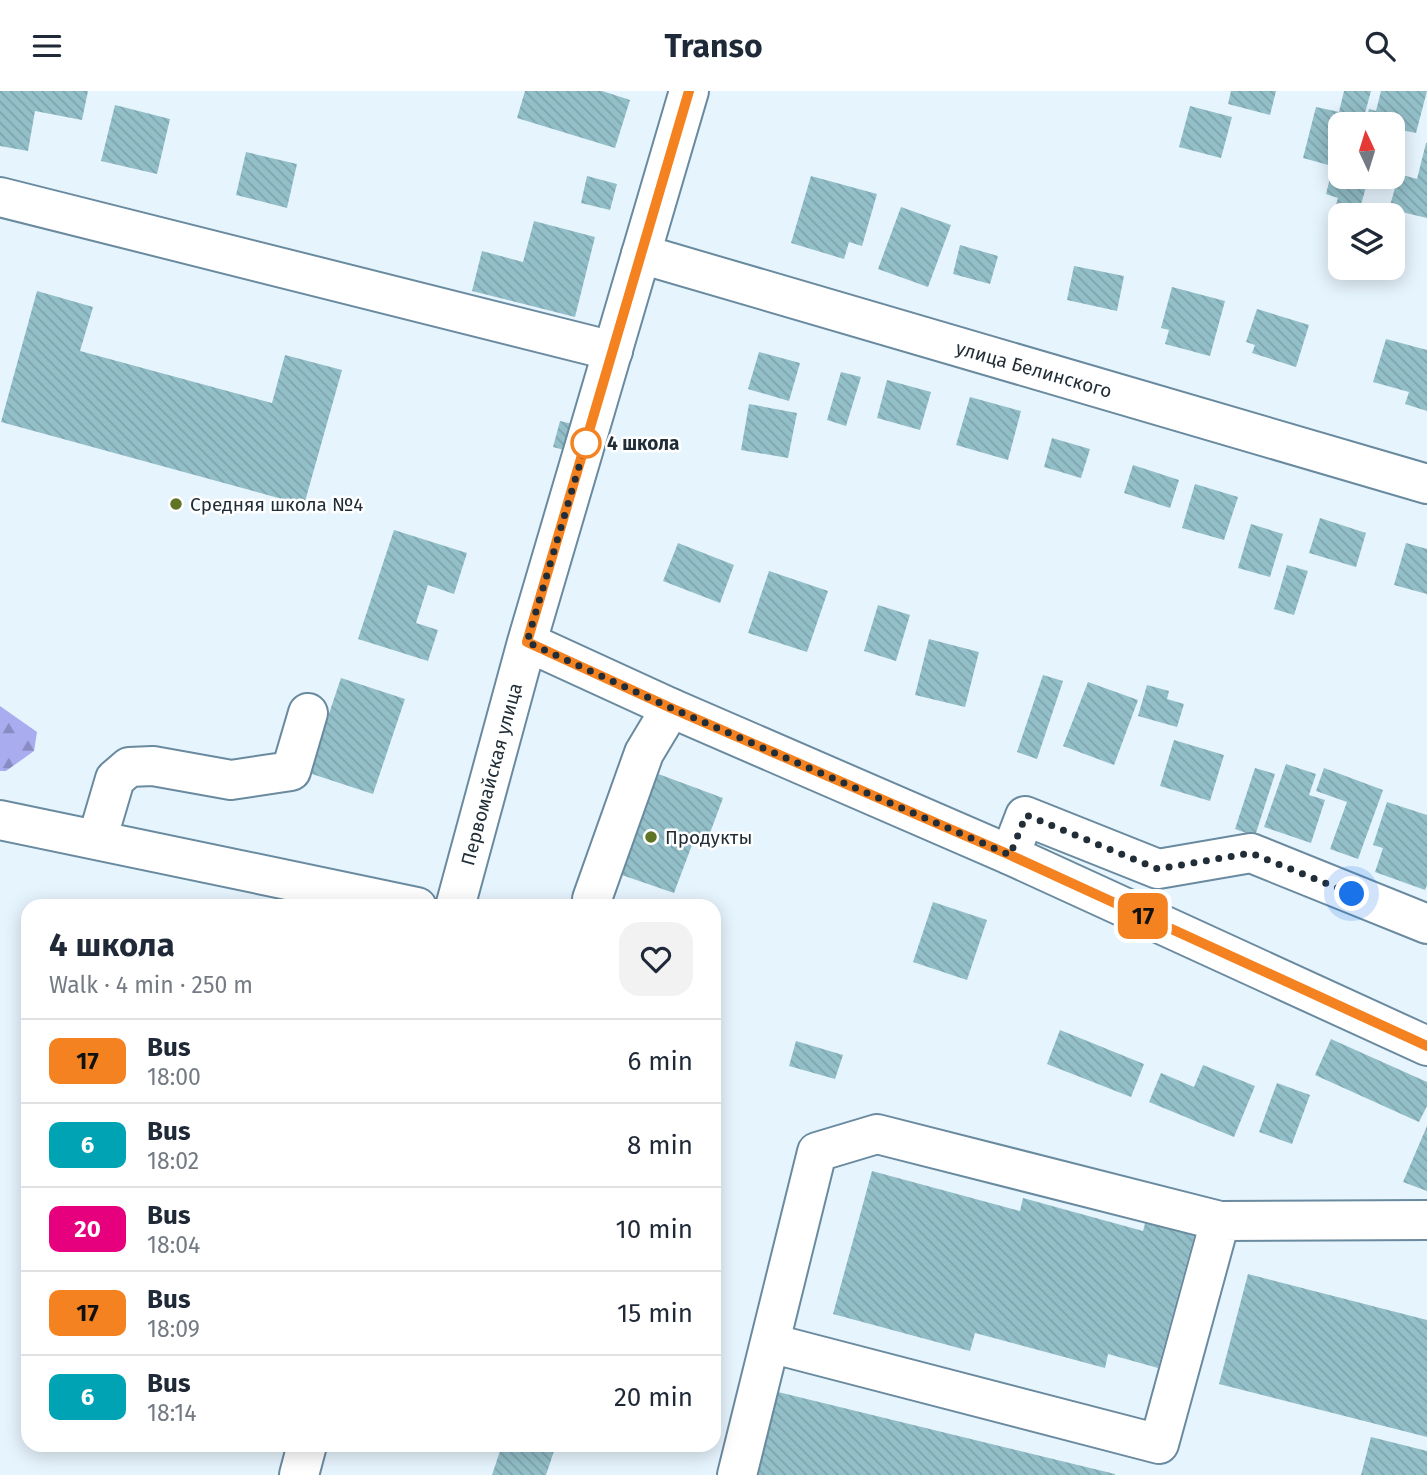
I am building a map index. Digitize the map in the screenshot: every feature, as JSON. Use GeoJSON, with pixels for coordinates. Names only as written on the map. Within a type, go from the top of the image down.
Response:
{"type":"FeatureCollection","features":[{"type":"Feature","properties":{"kind":"street","name":"Первомайская улица"},"geometry":{"type":"LineString","coordinates":[[457,899],[527,642],[689,91]]}},
{"type":"Feature","properties":{"kind":"street"},"geometry":{"type":"LineString","coordinates":[[0,197],[613,351]]}},
{"type":"Feature","properties":{"kind":"street","name":"улица Белинского"},"geometry":{"type":"LineString","coordinates":[[641,254],[1427,484]]}},
{"type":"Feature","properties":{"kind":"street"},"geometry":{"type":"LineString","coordinates":[[527,642],[671,708],[1010,855],[1427,1046]]}},
{"type":"Feature","properties":{"kind":"street"},"geometry":{"type":"LineString","coordinates":[[592,899],[644,753],[671,708]]}},
{"type":"Feature","properties":{"kind":"street"},"geometry":{"type":"LineString","coordinates":[[97,840],[115,779],[129,767],[153,766],[231,780],[291,771],[308,713]]}},
{"type":"Feature","properties":{"kind":"street"},"geometry":{"type":"LineString","coordinates":[[1010,855],[1026,815],[1158,869],[1251,853],[1427,924]]}},
{"type":"Feature","properties":{"kind":"street"},"geometry":{"type":"LineString","coordinates":[[0,820],[379,899]]}},
{"type":"Feature","properties":{"kind":"street"},"geometry":{"type":"LineString","coordinates":[[737,1475],[817,1152],[877,1134],[1220,1221],[1427,1220]]}},
{"type":"Feature","properties":{"kind":"street"},"geometry":{"type":"LineString","coordinates":[[770,1343],[1159,1444],[1220,1221]]}},
{"type":"Feature","properties":{"kind":"street"},"geometry":{"type":"LineString","coordinates":[[299,1475],[305,1452]]}},
{"type":"Feature","properties":{"kind":"green space"},"geometry":{"type":"Polygon","coordinates":[[[0,706],[37,732],[34,751],[6,771],[0,771],[0,706]]]}},
{"type":"Feature","properties":{"kind":"building"},"geometry":{"type":"Polygon","coordinates":[[[0,91],[88,91],[82,120],[35,111],[28,151],[0,146],[0,91]]]}},
{"type":"Feature","properties":{"kind":"building"},"geometry":{"type":"Polygon","coordinates":[[[525,91],[602,91],[630,100],[615,148],[517,118],[525,91]]]}},
{"type":"Feature","properties":{"kind":"building"},"geometry":{"type":"Polygon","coordinates":[[[1231,91],[1276,91],[1270,115],[1228,104],[1231,91]]]}},
{"type":"Feature","properties":{"kind":"building"},"geometry":{"type":"Polygon","coordinates":[[[1344,91],[1371,91],[1365,112],[1339,112],[1344,91]]]}},
{"type":"Feature","properties":{"kind":"building"},"geometry":{"type":"Polygon","coordinates":[[[1381,91],[1427,91],[1416,133],[1405,131],[1405,112],[1368,112],[1369,109],[1376,111],[1381,91]]]}},
{"type":"Feature","properties":{"kind":"building"},"geometry":{"type":"Polygon","coordinates":[[[115,105],[170,119],[157,174],[101,161],[115,105]]]}},
{"type":"Feature","properties":{"kind":"building"},"geometry":{"type":"Polygon","coordinates":[[[1190,106],[1232,117],[1221,158],[1179,147],[1190,106]]]}},
{"type":"Feature","properties":{"kind":"building"},"geometry":{"type":"Polygon","coordinates":[[[1316,107],[1339,112],[1328,112],[1328,165],[1303,158],[1316,107]]]}},
{"type":"Feature","properties":{"kind":"building"},"geometry":{"type":"Polygon","coordinates":[[[1427,143],[1427,218],[1405,213],[1405,203],[1391,203],[1395,189],[1405,189],[1405,176],[1417,179],[1427,143]]]}},
{"type":"Feature","properties":{"kind":"building"},"geometry":{"type":"Polygon","coordinates":[[[246,152],[297,164],[287,208],[236,195],[246,152]]]}},
{"type":"Feature","properties":{"kind":"building"},"geometry":{"type":"Polygon","coordinates":[[[587,176],[617,184],[610,210],[581,203],[587,176]]]}},
{"type":"Feature","properties":{"kind":"building"},"geometry":{"type":"Polygon","coordinates":[[[811,176],[877,194],[862,246],[849,242],[844,259],[791,243],[811,176]]]}},
{"type":"Feature","properties":{"kind":"building"},"geometry":{"type":"Polygon","coordinates":[[[1328,186],[1328,189],[1365,189],[1361,203],[1336,203],[1338,198],[1326,194],[1328,186]]]}},
{"type":"Feature","properties":{"kind":"building"},"geometry":{"type":"Polygon","coordinates":[[[901,207],[951,225],[928,287],[878,269],[901,207]]]}},
{"type":"Feature","properties":{"kind":"building"},"geometry":{"type":"Polygon","coordinates":[[[534,221],[595,237],[575,317],[472,291],[482,251],[523,262],[534,221]]]}},
{"type":"Feature","properties":{"kind":"building"},"geometry":{"type":"Polygon","coordinates":[[[960,245],[998,256],[990,284],[953,274],[960,245]]]}},
{"type":"Feature","properties":{"kind":"building"},"geometry":{"type":"Polygon","coordinates":[[[1074,266],[1124,276],[1117,311],[1067,300],[1074,266]]]}},
{"type":"Feature","properties":{"kind":"building"},"geometry":{"type":"Polygon","coordinates":[[[1172,287],[1225,301],[1210,356],[1165,344],[1169,330],[1161,328],[1172,287]]]}},
{"type":"Feature","properties":{"kind":"building"},"geometry":{"type":"Polygon","coordinates":[[[37,291],[93,307],[80,351],[272,403],[285,355],[342,370],[304,505],[1,422],[37,291]]]}},
{"type":"Feature","properties":{"kind":"building"},"geometry":{"type":"Polygon","coordinates":[[[1257,309],[1309,325],[1296,367],[1252,353],[1255,345],[1246,342],[1257,309]]]}},
{"type":"Feature","properties":{"kind":"building"},"geometry":{"type":"Polygon","coordinates":[[[1386,339],[1427,350],[1427,411],[1405,404],[1409,392],[1373,382],[1386,339]]]}},
{"type":"Feature","properties":{"kind":"building"},"geometry":{"type":"Polygon","coordinates":[[[759,352],[800,363],[789,401],[748,389],[759,352]]]}},
{"type":"Feature","properties":{"kind":"building"},"geometry":{"type":"Polygon","coordinates":[[[841,372],[861,377],[846,426],[827,420],[841,372]]]}},
{"type":"Feature","properties":{"kind":"building"},"geometry":{"type":"Polygon","coordinates":[[[887,380],[931,392],[920,430],[877,418],[887,380]]]}},
{"type":"Feature","properties":{"kind":"building"},"geometry":{"type":"Polygon","coordinates":[[[970,397],[1021,411],[1008,460],[956,445],[970,397]]]}},
{"type":"Feature","properties":{"kind":"building"},"geometry":{"type":"Polygon","coordinates":[[[749,404],[797,413],[788,458],[741,450],[749,404]]]}},
{"type":"Feature","properties":{"kind":"building"},"geometry":{"type":"Polygon","coordinates":[[[560,421],[581,426],[575,453],[553,447],[560,421]]]}},
{"type":"Feature","properties":{"kind":"building"},"geometry":{"type":"Polygon","coordinates":[[[1052,438],[1090,449],[1081,478],[1044,467],[1052,438]]]}},
{"type":"Feature","properties":{"kind":"building"},"geometry":{"type":"Polygon","coordinates":[[[1133,465],[1179,480],[1170,508],[1124,493],[1133,465]]]}},
{"type":"Feature","properties":{"kind":"building"},"geometry":{"type":"Polygon","coordinates":[[[1195,484],[1238,497],[1224,540],[1182,528],[1195,484]]]}},
{"type":"Feature","properties":{"kind":"building"},"geometry":{"type":"Polygon","coordinates":[[[1320,518],[1366,533],[1356,567],[1309,553],[1320,518]]]}},
{"type":"Feature","properties":{"kind":"building"},"geometry":{"type":"Polygon","coordinates":[[[1251,524],[1283,534],[1270,577],[1238,568],[1251,524]]]}},
{"type":"Feature","properties":{"kind":"building"},"geometry":{"type":"Polygon","coordinates":[[[394,530],[467,553],[454,594],[428,585],[416,623],[438,630],[428,661],[358,639],[394,530]]]}},
{"type":"Feature","properties":{"kind":"building"},"geometry":{"type":"Polygon","coordinates":[[[678,543],[734,565],[720,603],[663,581],[678,543]]]}},
{"type":"Feature","properties":{"kind":"building"},"geometry":{"type":"Polygon","coordinates":[[[1406,543],[1427,549],[1427,594],[1394,585],[1406,543]]]}},
{"type":"Feature","properties":{"kind":"building"},"geometry":{"type":"Polygon","coordinates":[[[1287,565],[1308,571],[1294,615],[1274,609],[1287,565]]]}},
{"type":"Feature","properties":{"kind":"building"},"geometry":{"type":"Polygon","coordinates":[[[769,571],[828,591],[807,652],[748,633],[769,571]]]}},
{"type":"Feature","properties":{"kind":"building"},"geometry":{"type":"Polygon","coordinates":[[[878,605],[910,615],[896,661],[864,651],[878,605]]]}},
{"type":"Feature","properties":{"kind":"building"},"geometry":{"type":"Polygon","coordinates":[[[929,639],[979,652],[965,707],[915,695],[929,639]]]}},
{"type":"Feature","properties":{"kind":"building"},"geometry":{"type":"Polygon","coordinates":[[[1043,675],[1063,681],[1037,759],[1017,752],[1043,675]]]}},
{"type":"Feature","properties":{"kind":"building"},"geometry":{"type":"Polygon","coordinates":[[[341,678],[405,699],[373,794],[309,773],[341,678]]]}},
{"type":"Feature","properties":{"kind":"building"},"geometry":{"type":"Polygon","coordinates":[[[1088,682],[1138,700],[1114,765],[1063,746],[1088,682]]]}},
{"type":"Feature","properties":{"kind":"building"},"geometry":{"type":"Polygon","coordinates":[[[1147,685],[1169,691],[1167,699],[1184,704],[1177,727],[1138,716],[1147,685]]]}},
{"type":"Feature","properties":{"kind":"building"},"geometry":{"type":"Polygon","coordinates":[[[1174,740],[1224,755],[1210,801],[1160,786],[1174,740]]]}},
{"type":"Feature","properties":{"kind":"building"},"geometry":{"type":"Polygon","coordinates":[[[1286,764],[1316,774],[1309,795],[1325,800],[1311,843],[1264,827],[1286,764]]]}},
{"type":"Feature","properties":{"kind":"building"},"geometry":{"type":"Polygon","coordinates":[[[1255,768],[1275,774],[1255,836],[1235,829],[1255,768]]]}},
{"type":"Feature","properties":{"kind":"building"},"geometry":{"type":"Polygon","coordinates":[[[1324,768],[1383,790],[1358,859],[1330,849],[1347,802],[1316,791],[1324,768]]]}},
{"type":"Feature","properties":{"kind":"building"},"geometry":{"type":"Polygon","coordinates":[[[653,772],[723,798],[707,841],[695,837],[674,893],[616,873],[653,772]]]}},
{"type":"Feature","properties":{"kind":"building"},"geometry":{"type":"Polygon","coordinates":[[[1387,802],[1427,815],[1425,890],[1375,872],[1383,848],[1373,845],[1387,802]]]}},
{"type":"Feature","properties":{"kind":"building"},"geometry":{"type":"Polygon","coordinates":[[[933,902],[987,920],[967,980],[913,962],[933,902]]]}},
{"type":"Feature","properties":{"kind":"building"},"geometry":{"type":"Polygon","coordinates":[[[1060,1030],[1144,1064],[1131,1097],[1047,1064],[1060,1030]]]}},
{"type":"Feature","properties":{"kind":"building"},"geometry":{"type":"Polygon","coordinates":[[[1331,1039],[1427,1082],[1427,1106],[1419,1122],[1315,1075],[1331,1039]]]}},
{"type":"Feature","properties":{"kind":"building"},"geometry":{"type":"Polygon","coordinates":[[[796,1041],[843,1055],[835,1079],[789,1066],[796,1041]]]}},
{"type":"Feature","properties":{"kind":"building"},"geometry":{"type":"Polygon","coordinates":[[[1203,1065],[1255,1086],[1234,1137],[1149,1102],[1161,1073],[1194,1087],[1203,1065]]]}},
{"type":"Feature","properties":{"kind":"building"},"geometry":{"type":"Polygon","coordinates":[[[1277,1083],[1310,1095],[1292,1144],[1259,1132],[1277,1083]]]}},
{"type":"Feature","properties":{"kind":"building"},"geometry":{"type":"Polygon","coordinates":[[[1427,1126],[1427,1191],[1403,1182],[1427,1126]]]}},
{"type":"Feature","properties":{"kind":"building"},"geometry":{"type":"Polygon","coordinates":[[[872,1171],[1020,1211],[1023,1198],[1143,1231],[1147,1216],[1196,1229],[1158,1368],[1108,1354],[1105,1368],[975,1333],[970,1351],[833,1314],[872,1171]]]}},
{"type":"Feature","properties":{"kind":"building"},"geometry":{"type":"Polygon","coordinates":[[[1248,1274],[1427,1320],[1427,1437],[1219,1384],[1248,1274]]]}},
{"type":"Feature","properties":{"kind":"building"},"geometry":{"type":"Polygon","coordinates":[[[778,1392],[1115,1474],[1115,1475],[758,1475],[778,1392]]]}},
{"type":"Feature","properties":{"kind":"building"},"geometry":{"type":"Polygon","coordinates":[[[1371,1437],[1427,1451],[1427,1475],[1361,1475],[1371,1437]]]}},
{"type":"Feature","properties":{"kind":"building"},"geometry":{"type":"Polygon","coordinates":[[[500,1452],[554,1452],[546,1475],[492,1475],[500,1452]]]}},
{"type":"Feature","properties":{"kind":"bus line","name":"17"},"geometry":{"type":"LineString","coordinates":[[689,91],[527,642],[671,708],[1010,855],[1427,1046]]}},
{"type":"Feature","properties":{"kind":"place","name":"4 школа"},"geometry":{"type":"Point","coordinates":[586,443]}},
{"type":"Feature","properties":{"kind":"place","name":"Средняя школа №4"},"geometry":{"type":"Point","coordinates":[176,504]}},
{"type":"Feature","properties":{"kind":"place","name":"Продукты"},"geometry":{"type":"Point","coordinates":[651,837]}},
{"type":"Feature","properties":{"kind":"route"},"geometry":{"type":"LineString","coordinates":[[586,443],[527,642],[671,708],[1010,855],[1026,815],[1158,869],[1251,853],[1352,894]]}}]}
